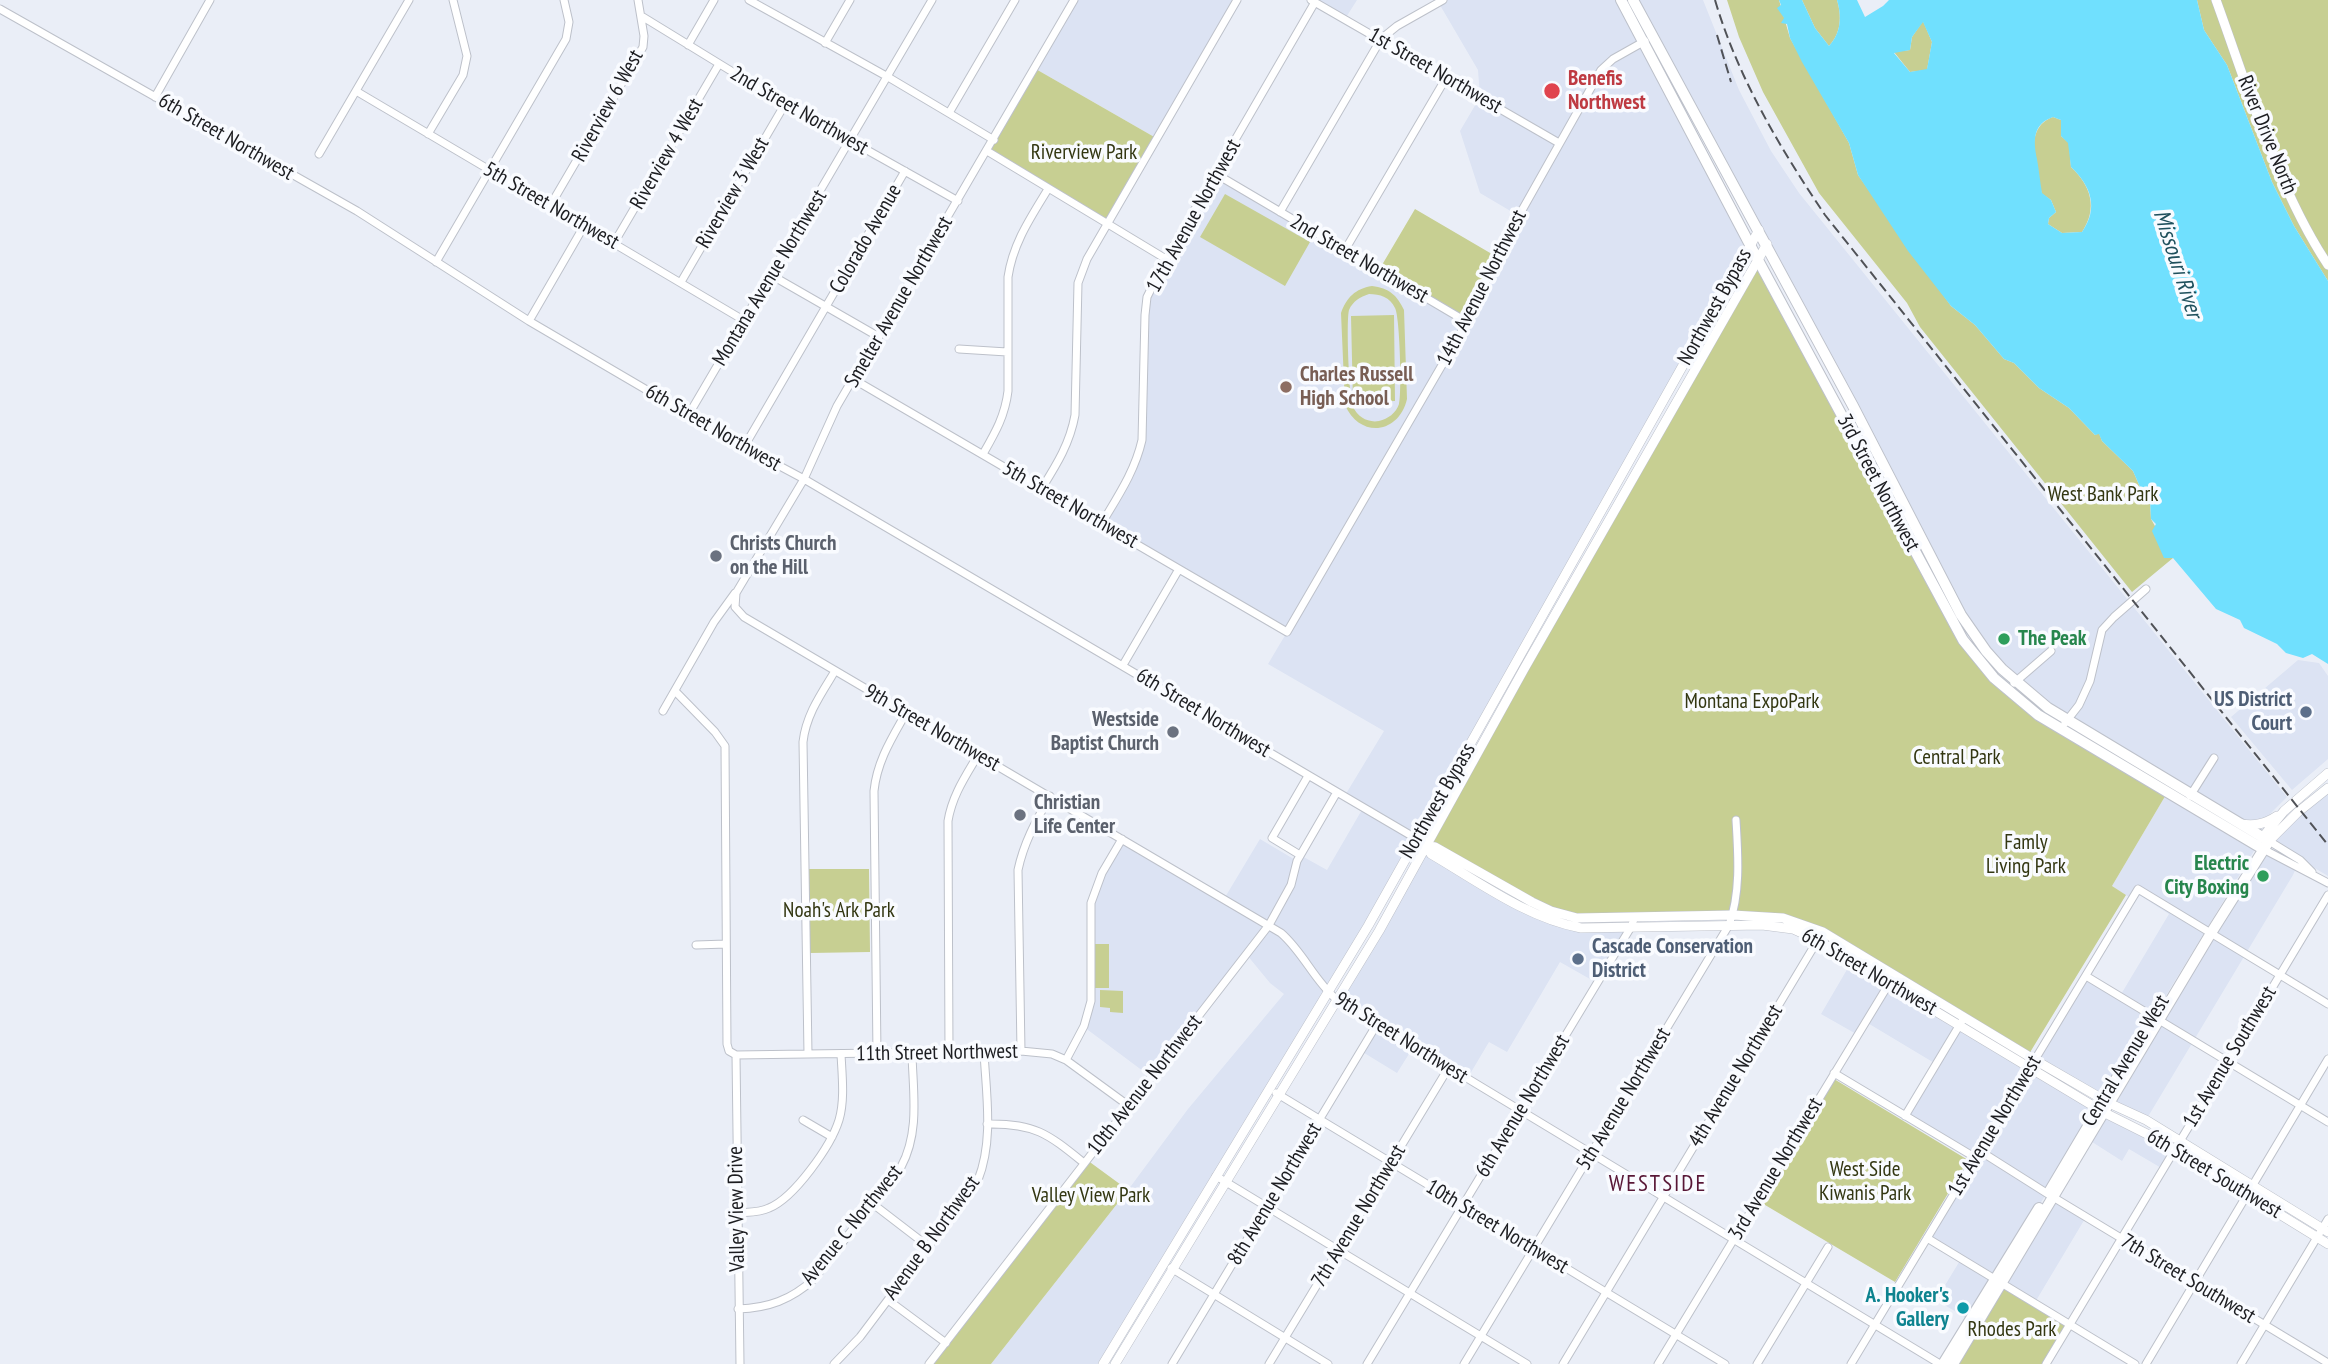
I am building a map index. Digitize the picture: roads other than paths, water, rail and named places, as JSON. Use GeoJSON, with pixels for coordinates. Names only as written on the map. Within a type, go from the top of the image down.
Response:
{"type":"FeatureCollection","features":[{"type":"Feature","properties":{"kind":"highway","name":"3rd Street Northwest"},"geometry":{"type":"LineString","coordinates":[[1621,0],[1648,39],[1759,230],[1961,615],[2011,686],[2038,715],[2063,724],[2263,844]]}},
{"type":"Feature","properties":{"kind":"highway","name":"3rd Street Northwest"},"geometry":{"type":"LineString","coordinates":[[1633,0],[1648,39],[1758,260],[1950,619],[1983,666],[2011,686]]}},
{"type":"Feature","properties":{"kind":"highway","name":"3rd Street Northwest"},"geometry":{"type":"LineString","coordinates":[[2189,799],[2239,823],[2263,844]]}},
{"type":"Feature","properties":{"kind":"highway","name":"Central Avenue West"},"geometry":{"type":"LineString","coordinates":[[1942,1364],[1998,1282],[2263,844]]}},
{"type":"Feature","properties":{"kind":"highway","name":"Central Avenue West"},"geometry":{"type":"LineString","coordinates":[[1953,1364],[1998,1282]]}},
{"type":"Feature","properties":{"kind":"main road","name":"River Drive North"},"geometry":{"type":"LineString","coordinates":[[2216,0],[2283,176],[2308,232],[2328,265]]}},
{"type":"Feature","properties":{"kind":"main road","name":"Northwest Bypass"},"geometry":{"type":"LineString","coordinates":[[1115,1364],[1216,1175],[1417,839],[1759,230]]}},
{"type":"Feature","properties":{"kind":"main road","name":"Northwest Bypass"},"geometry":{"type":"LineString","coordinates":[[1103,1364],[1226,1181],[1379,930],[1766,244]]}},
{"type":"Feature","properties":{"kind":"main road","name":"Central Avenue West"},"geometry":{"type":"LineString","coordinates":[[2263,844],[2284,811],[2328,773]]}},
{"type":"Feature","properties":{"kind":"main road","name":"Central Avenue West"},"geometry":{"type":"LineString","coordinates":[[2263,844],[2328,788]]}},
{"type":"Feature","properties":{"kind":"main road"},"geometry":{"type":"LineString","coordinates":[[2239,823],[2266,823],[2284,811]]}},
{"type":"Feature","properties":{"kind":"main road","name":"6th Street Northwest"},"geometry":{"type":"LineString","coordinates":[[1417,839],[1427,846],[1435,846],[1551,911],[1577,918],[1632,923],[1783,918],[1820,936],[2104,1106]]}},
{"type":"Feature","properties":{"kind":"main road","name":"6th Street Southwest"},"geometry":{"type":"LineString","coordinates":[[2104,1106],[2146,1120],[2325,1230]]}},
{"type":"Feature","properties":{"kind":"main road","name":"6th Street Southwest"},"geometry":{"type":"LineString","coordinates":[[2104,1106],[2328,1244]]}},
{"type":"Feature","properties":{"kind":"street"},"geometry":{"type":"LineString","coordinates":[[155,97],[210,0]]}},
{"type":"Feature","properties":{"kind":"street"},"geometry":{"type":"LineString","coordinates":[[319,153],[409,0]]}},
{"type":"Feature","properties":{"kind":"street"},"geometry":{"type":"LineString","coordinates":[[428,134],[463,75],[467,56],[454,1],[463,0]]}},
{"type":"Feature","properties":{"kind":"street"},"geometry":{"type":"LineString","coordinates":[[436,262],[566,39],[569,22],[564,0]]}},
{"type":"Feature","properties":{"kind":"street","name":"Riverview 6 West"},"geometry":{"type":"LineString","coordinates":[[551,206],[643,47],[643,17],[638,0]]}},
{"type":"Feature","properties":{"kind":"street"},"geometry":{"type":"LineString","coordinates":[[688,45],[714,0]]}},
{"type":"Feature","properties":{"kind":"street"},"geometry":{"type":"LineString","coordinates":[[749,0],[888,77],[994,140]]}},
{"type":"Feature","properties":{"kind":"street"},"geometry":{"type":"LineString","coordinates":[[763,8],[768,0]]}},
{"type":"Feature","properties":{"kind":"street"},"geometry":{"type":"LineString","coordinates":[[825,43],[850,0]]}},
{"type":"Feature","properties":{"kind":"street","name":"Montana Avenue Northwest"},"geometry":{"type":"LineString","coordinates":[[689,414],[933,0]]}},
{"type":"Feature","properties":{"kind":"street"},"geometry":{"type":"LineString","coordinates":[[949,113],[1015,0]]}},
{"type":"Feature","properties":{"kind":"street","name":"Smelter Avenue Northwest"},"geometry":{"type":"LineString","coordinates":[[735,607],[736,593],[804,479],[837,406],[1074,0]]}},
{"type":"Feature","properties":{"kind":"street"},"geometry":{"type":"LineString","coordinates":[[1042,488],[1072,435],[1075,415],[1078,283],[1087,259],[1237,0]]}},
{"type":"Feature","properties":{"kind":"street"},"geometry":{"type":"LineString","coordinates":[[1280,212],[1381,39],[1397,26],[1444,0]]}},
{"type":"Feature","properties":{"kind":"street","name":"1st Street Northwest"},"geometry":{"type":"LineString","coordinates":[[1313,1],[1559,143]]}},
{"type":"Feature","properties":{"kind":"street","name":"17th Avenue Northwest"},"geometry":{"type":"LineString","coordinates":[[1102,523],[1130,477],[1142,440],[1147,297],[1166,258],[1313,1]]}},
{"type":"Feature","properties":{"kind":"street","name":"6th Street Northwest"},"geometry":{"type":"LineString","coordinates":[[0,9],[356,211],[529,321],[1123,665],[1417,839]]}},
{"type":"Feature","properties":{"kind":"street","name":"2nd Street Northwest"},"geometry":{"type":"LineString","coordinates":[[643,17],[785,104],[958,201]]}},
{"type":"Feature","properties":{"kind":"street","name":"14th Avenue Northwest"},"geometry":{"type":"LineString","coordinates":[[1287,632],[1467,322],[1503,244],[1601,70],[1613,59],[1648,39]]}},
{"type":"Feature","properties":{"kind":"street","name":"Riverview 4 West"},"geometry":{"type":"LineString","coordinates":[[614,243],[719,64]]}},
{"type":"Feature","properties":{"kind":"street"},"geometry":{"type":"LineString","coordinates":[[1345,250],[1446,78]]}},
{"type":"Feature","properties":{"kind":"street","name":"5th Street Northwest"},"geometry":{"type":"LineString","coordinates":[[356,92],[745,321]]}},
{"type":"Feature","properties":{"kind":"street","name":"Riverview 3 West"},"geometry":{"type":"LineString","coordinates":[[681,282],[785,104]]}},
{"type":"Feature","properties":{"kind":"street"},"geometry":{"type":"LineString","coordinates":[[987,151],[1166,258]]}},
{"type":"Feature","properties":{"kind":"street","name":"Colorado Avenue"},"geometry":{"type":"LineString","coordinates":[[744,447],[905,171]]}},
{"type":"Feature","properties":{"kind":"street","name":"2nd Street Northwest"},"geometry":{"type":"LineString","coordinates":[[1216,174],[1467,322]]}},
{"type":"Feature","properties":{"kind":"street"},"geometry":{"type":"LineString","coordinates":[[983,454],[999,427],[1008,391],[1008,277],[1011,258],[1017,241],[1048,189]]}},
{"type":"Feature","properties":{"kind":"street"},"geometry":{"type":"LineString","coordinates":[[529,321],[584,226]]}},
{"type":"Feature","properties":{"kind":"street"},"geometry":{"type":"LineString","coordinates":[[771,275],[879,337]]}},
{"type":"Feature","properties":{"kind":"street"},"geometry":{"type":"LineString","coordinates":[[959,349],[1007,352]]}},
{"type":"Feature","properties":{"kind":"street","name":"5th Street Northwest"},"geometry":{"type":"LineString","coordinates":[[853,379],[1287,632]]}},
{"type":"Feature","properties":{"kind":"street"},"geometry":{"type":"LineString","coordinates":[[1123,665],[1179,569]]}},
{"type":"Feature","properties":{"kind":"street"},"geometry":{"type":"LineString","coordinates":[[2063,724],[2079,705],[2093,672],[2102,630],[2146,589]]}},
{"type":"Feature","properties":{"kind":"street"},"geometry":{"type":"LineString","coordinates":[[663,711],[714,622],[736,593]]}},
{"type":"Feature","properties":{"kind":"street","name":"9th Street Northwest"},"geometry":{"type":"LineString","coordinates":[[735,607],[744,617],[1269,925],[1289,940],[1327,992],[1336,999],[1942,1364]]}},
{"type":"Feature","properties":{"kind":"street"},"geometry":{"type":"LineString","coordinates":[[2011,686],[2051,652]]}},
{"type":"Feature","properties":{"kind":"street"},"geometry":{"type":"LineString","coordinates":[[808,1054],[803,743],[804,729],[811,712],[835,671]]}},
{"type":"Feature","properties":{"kind":"street","name":"Valley View Drive"},"geometry":{"type":"LineString","coordinates":[[675,691],[715,732],[724,746],[727,1044],[733,1053],[740,1364]]}},
{"type":"Feature","properties":{"kind":"street"},"geometry":{"type":"LineString","coordinates":[[877,1054],[875,782],[881,758],[906,713]]}},
{"type":"Feature","properties":{"kind":"street"},"geometry":{"type":"LineString","coordinates":[[949,1052],[947,821],[959,788],[978,755]]}},
{"type":"Feature","properties":{"kind":"street"},"geometry":{"type":"LineString","coordinates":[[2189,799],[2214,758]]}},
{"type":"Feature","properties":{"kind":"street"},"geometry":{"type":"LineString","coordinates":[[1300,855],[1272,838],[1308,776]]}},
{"type":"Feature","properties":{"kind":"street","name":"10th Avenue Northwest"},"geometry":{"type":"LineString","coordinates":[[929,1364],[1269,925],[1285,898],[1300,855],[1337,792]]}},
{"type":"Feature","properties":{"kind":"street"},"geometry":{"type":"LineString","coordinates":[[1021,1051],[1018,870],[1023,848],[1050,796]]}},
{"type":"Feature","properties":{"kind":"street","name":"5th Avenue Northwest"},"geometry":{"type":"LineString","coordinates":[[1464,1364],[1731,920],[1737,882],[1736,820]]}},
{"type":"Feature","properties":{"kind":"street"},"geometry":{"type":"LineString","coordinates":[[1066,1060],[1084,1026],[1091,1001],[1091,902],[1095,889],[1122,839]]}},
{"type":"Feature","properties":{"kind":"street"},"geometry":{"type":"LineString","coordinates":[[2263,844],[2296,868],[2328,883]]}},
{"type":"Feature","properties":{"kind":"street","name":"1st Avenue Northwest"},"geometry":{"type":"LineString","coordinates":[[1852,1364],[2138,889],[2208,931]]}},
{"type":"Feature","properties":{"kind":"street","name":"1st Avenue Southwest"},"geometry":{"type":"LineString","coordinates":[[2046,1364],[2328,895]]}},
{"type":"Feature","properties":{"kind":"street","name":"6th Avenue Northwest"},"geometry":{"type":"LineString","coordinates":[[1367,1364],[1632,923]]}},
{"type":"Feature","properties":{"kind":"street"},"geometry":{"type":"LineString","coordinates":[[2208,931],[2328,1004]]}},
{"type":"Feature","properties":{"kind":"street","name":"4th Avenue Northwest"},"geometry":{"type":"LineString","coordinates":[[1563,1364],[1820,936]]}},
{"type":"Feature","properties":{"kind":"street"},"geometry":{"type":"LineString","coordinates":[[696,945],[726,944]]}},
{"type":"Feature","properties":{"kind":"street"},"geometry":{"type":"LineString","coordinates":[[2086,976],[2328,1122]]}},
{"type":"Feature","properties":{"kind":"street","name":"3rd Avenue Northwest"},"geometry":{"type":"LineString","coordinates":[[1658,1364],[1892,979]]}},
{"type":"Feature","properties":{"kind":"street"},"geometry":{"type":"LineString","coordinates":[[1905,1116],[1962,1022]]}},
{"type":"Feature","properties":{"kind":"street","name":"8th Avenue Northwest"},"geometry":{"type":"LineString","coordinates":[[1172,1364],[1377,1024]]}},
{"type":"Feature","properties":{"kind":"street","name":"11th Street Northwest"},"geometry":{"type":"LineString","coordinates":[[733,1053],[912,1054],[1021,1051],[1052,1054],[1066,1060],[1129,1106]]}},
{"type":"Feature","properties":{"kind":"street","name":"Avenue B Northwest"},"geometry":{"type":"LineString","coordinates":[[834,1364],[860,1337],[978,1180],[984,1161],[987,1124],[984,1052]]}},
{"type":"Feature","properties":{"kind":"street"},"geometry":{"type":"LineString","coordinates":[[737,1213],[768,1209],[788,1196],[829,1144],[842,1107],[841,1054]]}},
{"type":"Feature","properties":{"kind":"street","name":"Avenue C Northwest"},"geometry":{"type":"LineString","coordinates":[[738,1309],[779,1303],[803,1289],[814,1279],[901,1167],[907,1155],[914,1123],[912,1054]]}},
{"type":"Feature","properties":{"kind":"street"},"geometry":{"type":"LineString","coordinates":[[2146,1364],[2328,1059]]}},
{"type":"Feature","properties":{"kind":"street","name":"7th Avenue Northwest"},"geometry":{"type":"LineString","coordinates":[[1269,1364],[1449,1067]]}},
{"type":"Feature","properties":{"kind":"street","name":"7th Street Southwest"},"geometry":{"type":"LineString","coordinates":[[1834,1073],[1905,1116],[2051,1196],[2328,1363]]}},
{"type":"Feature","properties":{"kind":"street","name":"10th Street Northwest"},"geometry":{"type":"LineString","coordinates":[[1269,1088],[1725,1364]]}},
{"type":"Feature","properties":{"kind":"street"},"geometry":{"type":"LineString","coordinates":[[803,1120],[832,1137]]}},
{"type":"Feature","properties":{"kind":"street"},"geometry":{"type":"LineString","coordinates":[[987,1124],[1028,1127],[1044,1133],[1084,1163]]}},
{"type":"Feature","properties":{"kind":"street"},"geometry":{"type":"LineString","coordinates":[[1216,1175],[1527,1364]]}},
{"type":"Feature","properties":{"kind":"street"},"geometry":{"type":"LineString","coordinates":[[873,1204],[929,1247]]}},
{"type":"Feature","properties":{"kind":"street"},"geometry":{"type":"LineString","coordinates":[[2241,1364],[2317,1238],[2325,1230],[2328,1219]]}},
{"type":"Feature","properties":{"kind":"street"},"geometry":{"type":"LineString","coordinates":[[1927,1238],[2135,1364]]}},
{"type":"Feature","properties":{"kind":"street"},"geometry":{"type":"LineString","coordinates":[[1757,1364],[1828,1247]]}},
{"type":"Feature","properties":{"kind":"street"},"geometry":{"type":"LineString","coordinates":[[1168,1266],[1328,1364]]}},
{"type":"Feature","properties":{"kind":"street"},"geometry":{"type":"LineString","coordinates":[[888,1300],[946,1343]]}},
{"type":"Feature","properties":{"kind":"water","name":"Missouri River"},"geometry":{"type":"Polygon","coordinates":[[[1779,0],[1802,0],[1815,28],[1829,46],[1836,36],[1839,24],[1837,0],[1857,0],[1865,17],[1889,0],[2197,0],[2204,30],[2227,65],[2272,182],[2294,226],[2328,281],[2328,664],[2312,654],[2303,658],[2286,653],[2277,644],[2244,628],[2240,620],[2216,609],[2173,558],[2164,558],[2152,531],[2156,524],[2151,519],[2150,499],[2144,496],[2133,471],[2102,441],[2099,434],[2095,435],[2069,408],[2039,388],[2014,363],[2004,359],[1975,325],[1951,306],[1908,251],[1858,175],[1849,143],[1802,62],[1790,38],[1787,24],[1781,23],[1784,18],[1777,8],[1781,5],[1779,0]],[[1923,22],[1912,37],[1910,50],[1894,53],[1910,72],[1927,69],[1932,42],[1923,22]],[[2053,117],[2038,128],[2035,139],[2042,193],[2051,200],[2056,212],[2049,218],[2048,224],[2062,233],[2082,232],[2090,214],[2088,190],[2071,167],[2068,143],[2061,136],[2061,120],[2053,117]]]}},
{"type":"Feature","properties":{"kind":"railway"},"geometry":{"type":"LineString","coordinates":[[1715,0],[1724,29],[1748,85],[1792,164],[1825,215],[2328,845]]}},
{"type":"Feature","properties":{"kind":"railway"},"geometry":{"type":"LineString","coordinates":[[1717,35],[1731,82]]}},
{"type":"Feature","properties":{"kind":"place","name":"Benefis Northwest"},"geometry":{"type":"Point","coordinates":[1552,91]}},
{"type":"Feature","properties":{"kind":"place","name":"Charles Russell High School"},"geometry":{"type":"Point","coordinates":[1286,387]}},
{"type":"Feature","properties":{"kind":"place","name":"Christs Church on the Hill"},"geometry":{"type":"Point","coordinates":[716,556]}},
{"type":"Feature","properties":{"kind":"place","name":"The Peak"},"geometry":{"type":"Point","coordinates":[2004,639]}},
{"type":"Feature","properties":{"kind":"place","name":"US District Court"},"geometry":{"type":"Point","coordinates":[2306,712]}},
{"type":"Feature","properties":{"kind":"place","name":"Westside Baptist Church"},"geometry":{"type":"Point","coordinates":[1173,732]}},
{"type":"Feature","properties":{"kind":"place","name":"Christian Life Center"},"geometry":{"type":"Point","coordinates":[1020,815]}},
{"type":"Feature","properties":{"kind":"place","name":"Electric City Boxing"},"geometry":{"type":"Point","coordinates":[2263,876]}},
{"type":"Feature","properties":{"kind":"place","name":"Cascade Conservation District"},"geometry":{"type":"Point","coordinates":[1578,959]}},
{"type":"Feature","properties":{"kind":"place","name":"A. Hooker's Gallery"},"geometry":{"type":"Point","coordinates":[1963,1308]}},
{"type":"Feature","properties":{"kind":"district","name":"WESTSIDE"},"geometry":{"type":"Point","coordinates":[1658,1184]}},
{"type":"Feature","properties":{"kind":"park label","name":"Riverview Park"},"geometry":{"type":"Point","coordinates":[1084,153]}},
{"type":"Feature","properties":{"kind":"park label","name":"West Bank Park"},"geometry":{"type":"Point","coordinates":[2103,495]}},
{"type":"Feature","properties":{"kind":"park label","name":"Montana ExpoPark"},"geometry":{"type":"Point","coordinates":[1752,702]}},
{"type":"Feature","properties":{"kind":"park label","name":"Central Park"},"geometry":{"type":"Point","coordinates":[1957,758]}},
{"type":"Feature","properties":{"kind":"park label","name":"Famly Living Park"},"geometry":{"type":"Point","coordinates":[2026,855]}},
{"type":"Feature","properties":{"kind":"park label","name":"Noah's Ark Park"},"geometry":{"type":"Point","coordinates":[839,911]}},
{"type":"Feature","properties":{"kind":"park label","name":"West Side Kiwanis Park"},"geometry":{"type":"Point","coordinates":[1865,1182]}},
{"type":"Feature","properties":{"kind":"park label","name":"Valley View Park"},"geometry":{"type":"Point","coordinates":[1091,1196]}},
{"type":"Feature","properties":{"kind":"park label","name":"Rhodes Park"},"geometry":{"type":"Point","coordinates":[2012,1330]}}]}
